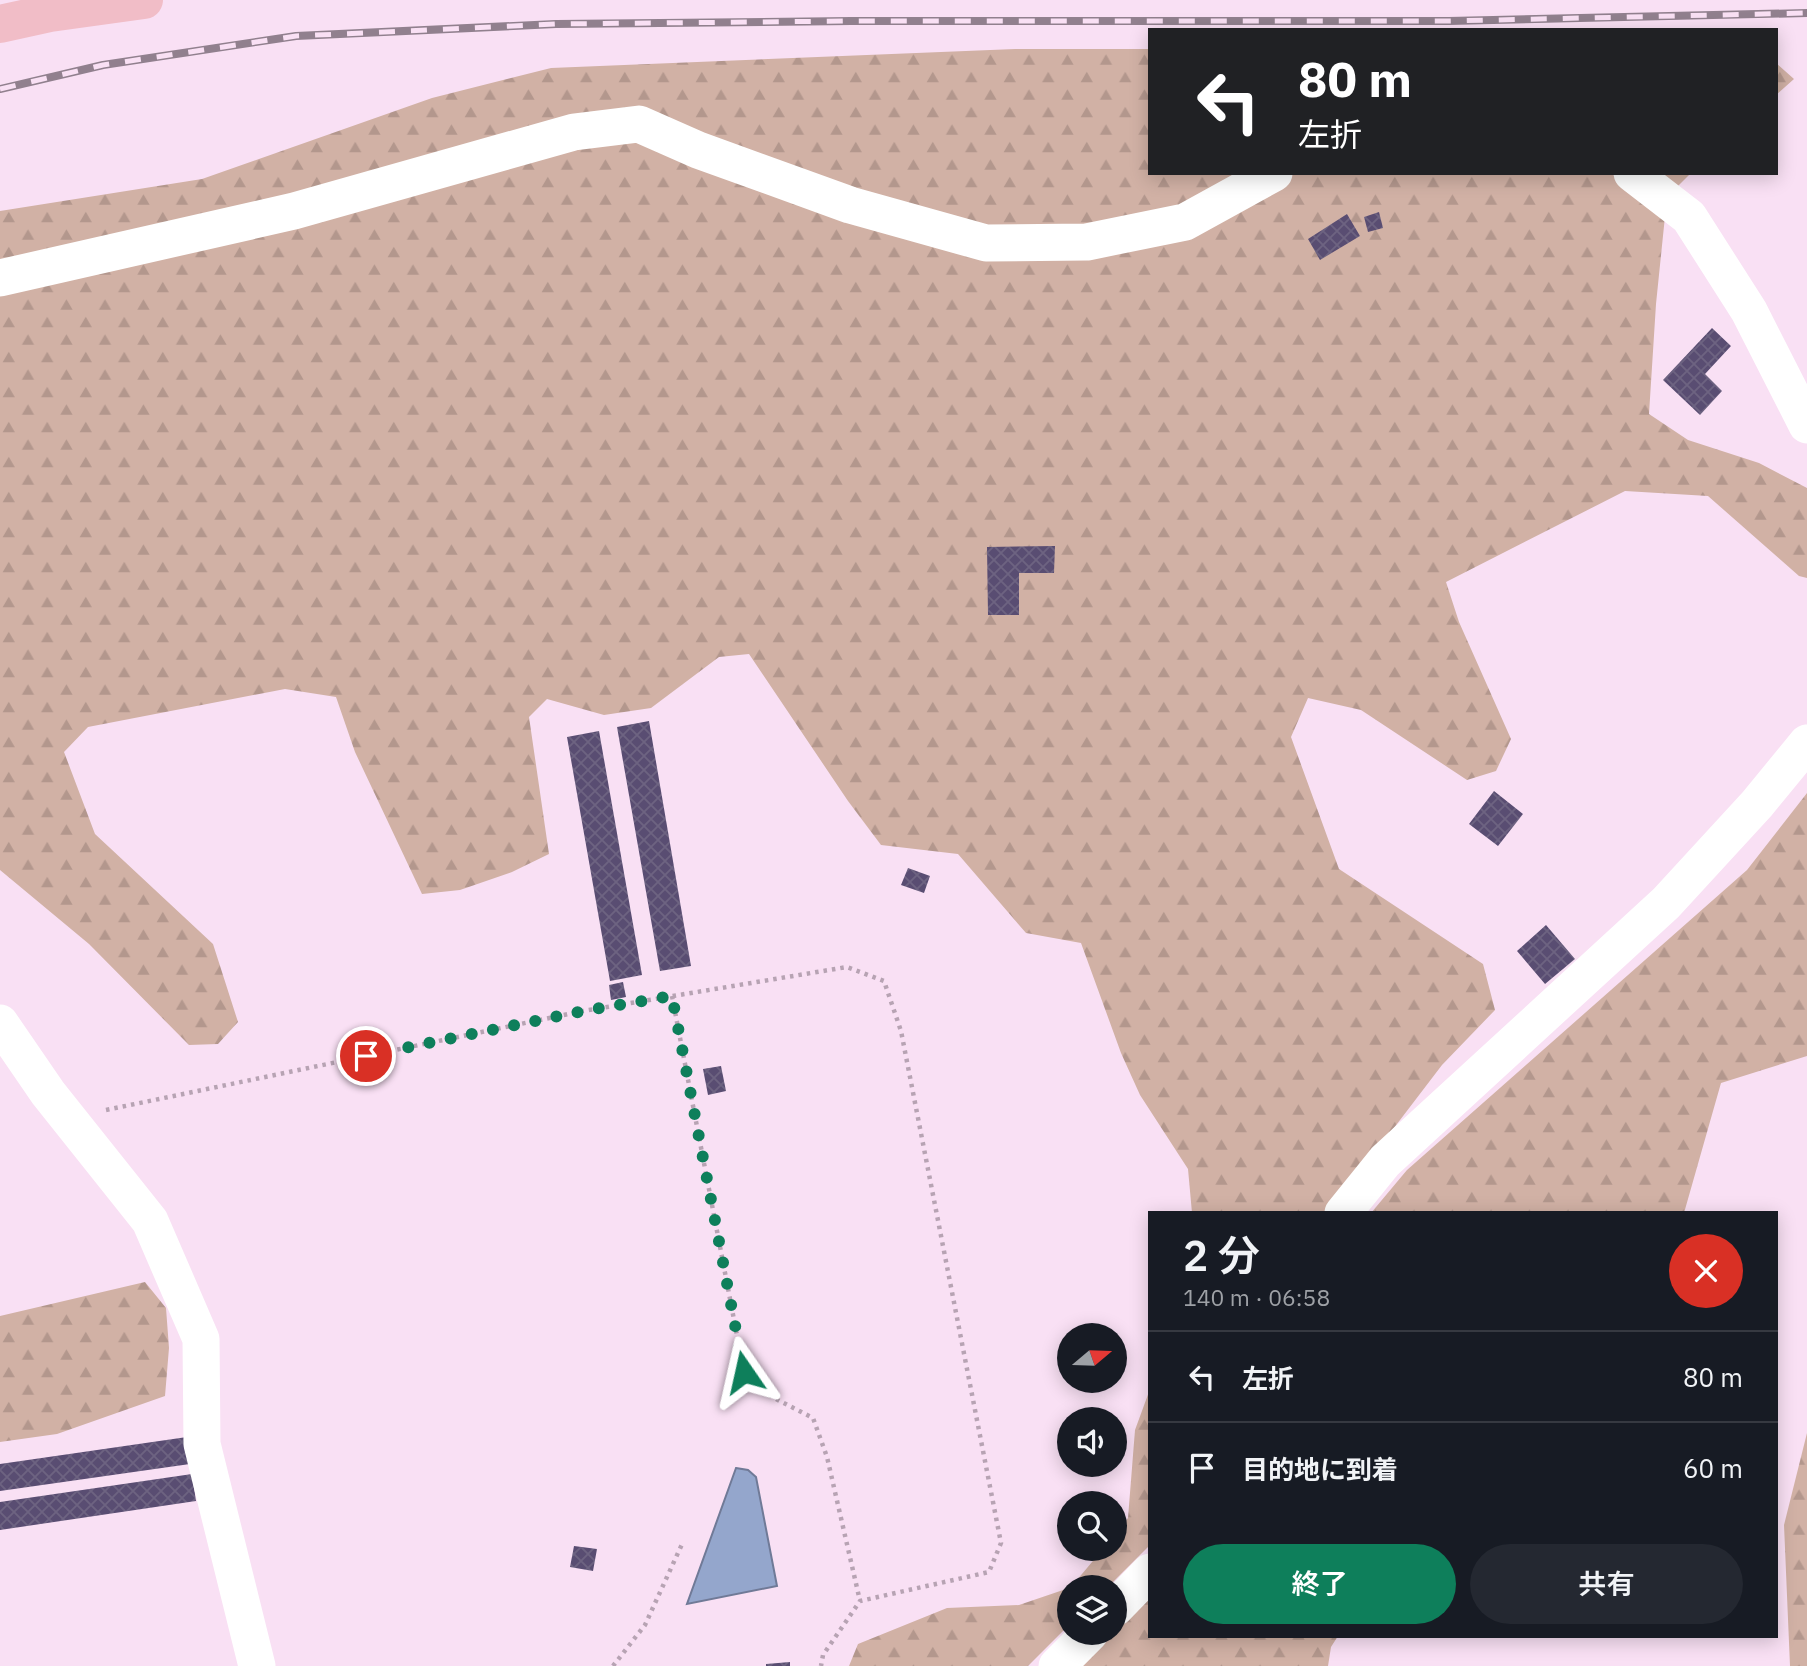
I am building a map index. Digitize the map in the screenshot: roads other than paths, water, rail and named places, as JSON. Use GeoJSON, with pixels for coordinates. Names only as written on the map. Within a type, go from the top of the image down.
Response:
{"type":"FeatureCollection","features":[{"type":"Feature","properties":{"kind":"highway"},"geometry":{"type":"LineString","coordinates":[[0,24],[50,13],[144,0]]}},
{"type":"Feature","properties":{"kind":"street"},"geometry":{"type":"LineString","coordinates":[[0,278],[294,211],[574,132],[639,124],[698,150],[849,205],[986,243],[1087,242],[1185,222],[1270,175]]}},
{"type":"Feature","properties":{"kind":"street"},"geometry":{"type":"LineString","coordinates":[[1635,175],[1689,218],[1749,311],[1807,425]]}},
{"type":"Feature","properties":{"kind":"street"},"geometry":{"type":"LineString","coordinates":[[1345,1211],[1385,1161],[1666,903],[1757,804],[1807,743]]}},
{"type":"Feature","properties":{"kind":"street"},"geometry":{"type":"LineString","coordinates":[[0,1023],[68,1118],[150,1221],[201,1339],[202,1444],[257,1666]]}},
{"type":"Feature","properties":{"kind":"street"},"geometry":{"type":"LineString","coordinates":[[1127,1596],[1148,1574]]}},
{"type":"Feature","properties":{"kind":"street"},"geometry":{"type":"LineString","coordinates":[[1057,1666],[1078,1645]]}},
{"type":"Feature","properties":{"kind":"water"},"geometry":{"type":"Polygon","coordinates":[[[736,1468],[748,1470],[756,1477],[777,1586],[687,1604],[736,1468]]]}},
{"type":"Feature","properties":{"kind":"railway"},"geometry":{"type":"LineString","coordinates":[[0,89],[103,65],[296,36],[556,24],[1449,21],[1807,13]]}}]}
